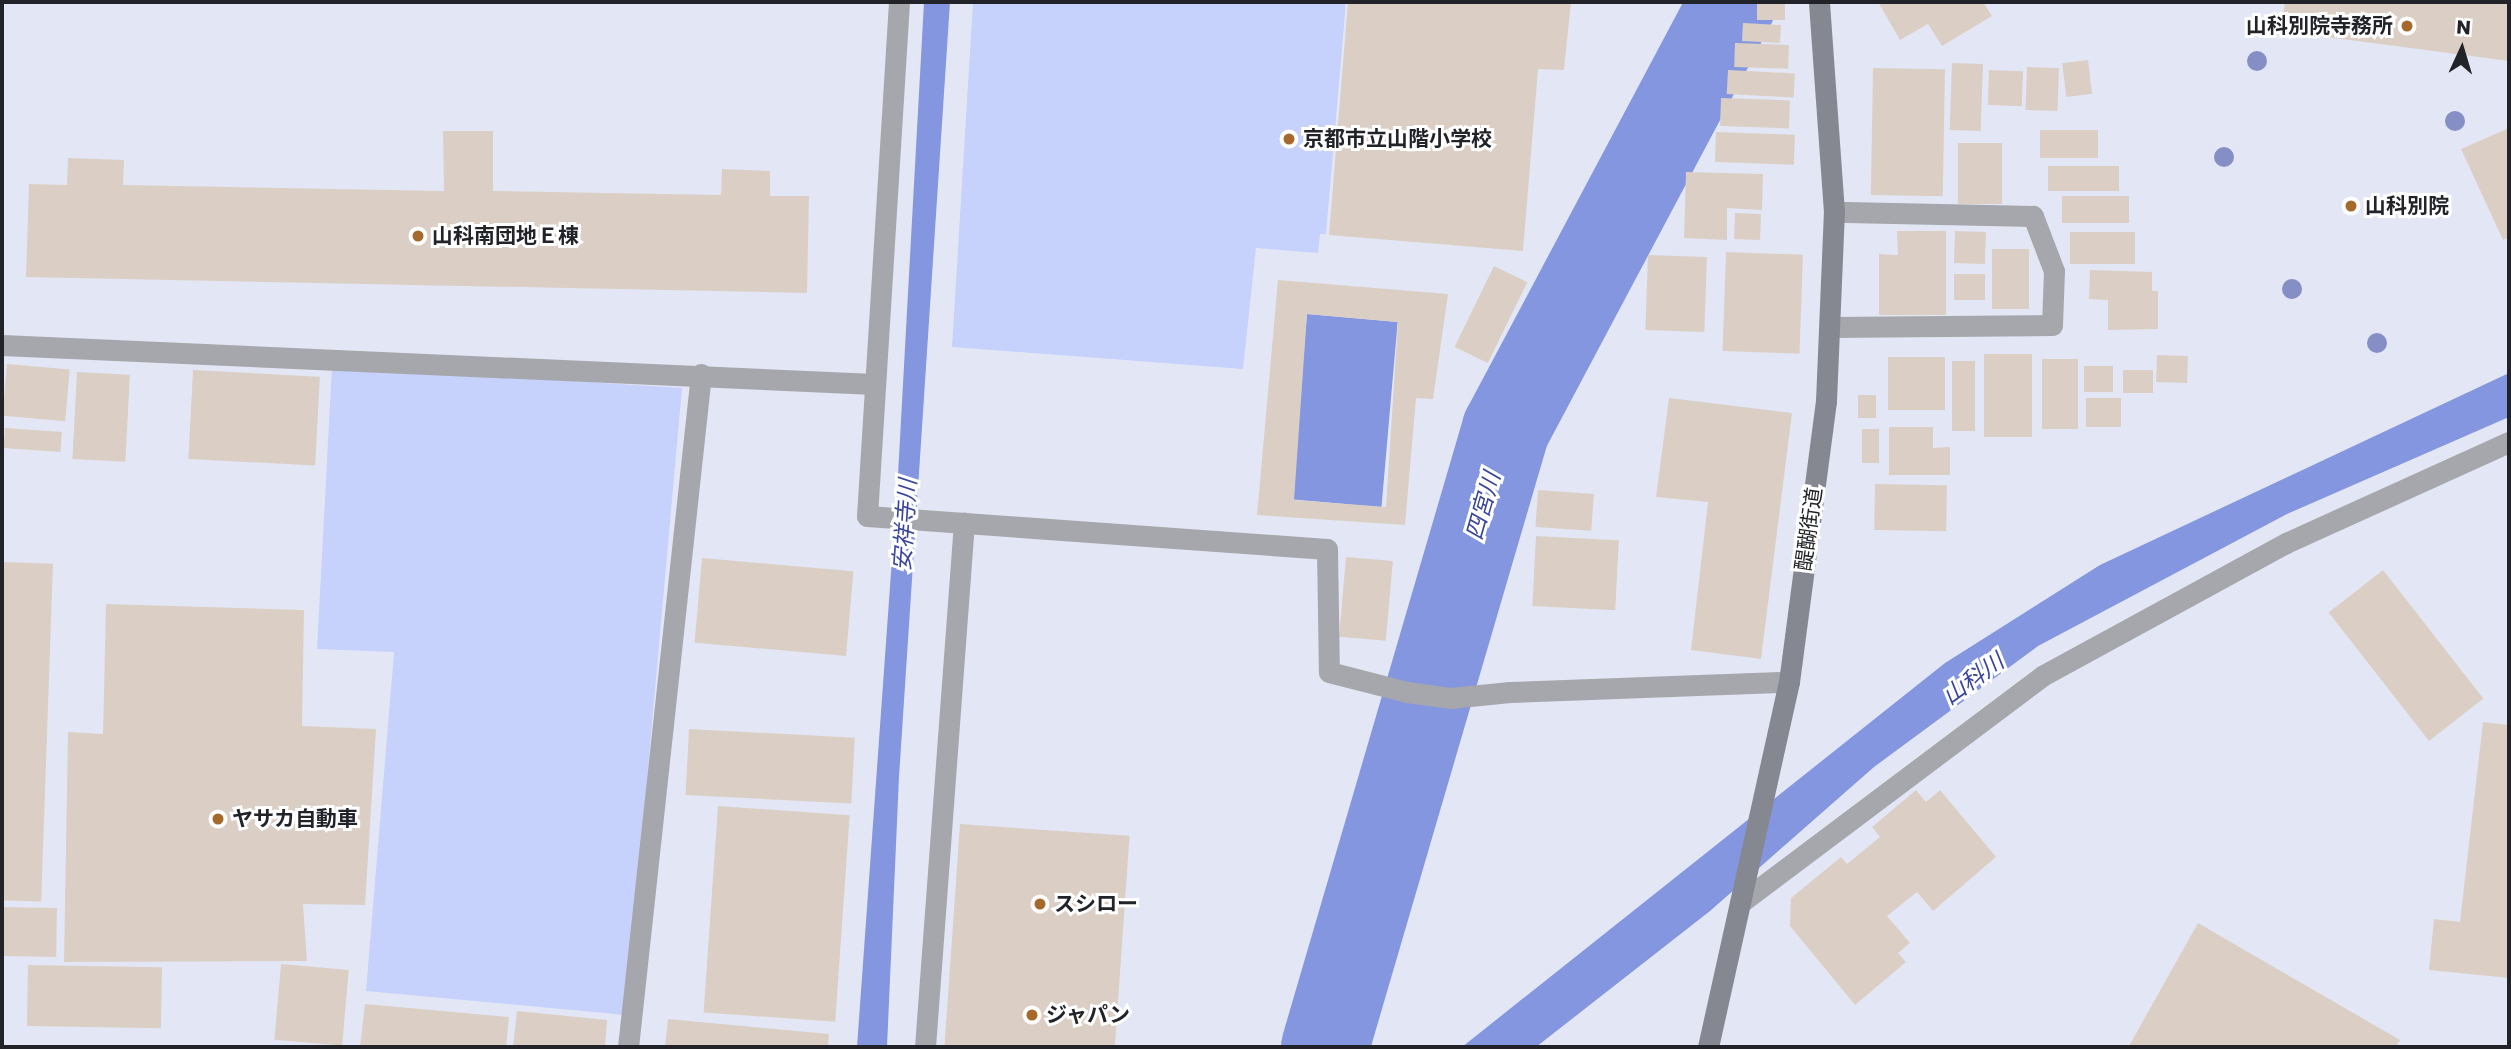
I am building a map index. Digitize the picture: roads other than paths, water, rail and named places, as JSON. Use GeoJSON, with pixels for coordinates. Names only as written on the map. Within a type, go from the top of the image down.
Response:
{"type":"FeatureCollection","features":[{"type":"Feature","properties":{"kind":"main road","name":"醍醐街道"},"geometry":{"type":"LineString","coordinates":[[1708,1047],[1789,682],[1826,401],[1834,212],[1819,2]]}},
{"type":"Feature","properties":{"kind":"street"},"geometry":{"type":"LineString","coordinates":[[899,2],[867,516],[1326,549],[1329,672],[1407,692],[1450,698],[1789,682]]}},
{"type":"Feature","properties":{"kind":"street"},"geometry":{"type":"LineString","coordinates":[[1830,327],[2052,325],[2054,271],[2034,216],[1834,212]]}},
{"type":"Feature","properties":{"kind":"street"},"geometry":{"type":"LineString","coordinates":[[2,345],[701,374],[874,384]]}},
{"type":"Feature","properties":{"kind":"street"},"geometry":{"type":"LineString","coordinates":[[628,1047],[701,374]]}},
{"type":"Feature","properties":{"kind":"street"},"geometry":{"type":"LineString","coordinates":[[1740,903],[2042,676],[2286,543],[2509,443]]}},
{"type":"Feature","properties":{"kind":"street"},"geometry":{"type":"LineString","coordinates":[[925,1047],[960,522]]}},
{"type":"Feature","properties":{"kind":"water","name":"安祥寺川"},"geometry":{"type":"Polygon","coordinates":[[[924,2],[950,2],[899,777],[887,1047],[857,1047],[898,475],[924,2]]]}},
{"type":"Feature","properties":{"kind":"water"},"geometry":{"type":"Polygon","coordinates":[[[1307,314],[1398,322],[1381,507],[1291,499],[1307,314]]]}},
{"type":"Feature","properties":{"kind":"water","name":"山科川"},"geometry":{"type":"Polygon","coordinates":[[[2509,373],[2509,417],[2287,514],[2038,646],[1874,767],[1710,911],[1536,1047],[1462,1047],[1945,663],[2100,565],[2509,373]]]}},
{"type":"Feature","properties":{"kind":"waterway","name":"四宮川"},"geometry":{"type":"LineString","coordinates":[[1325,1047],[1506,429],[1733,2]]}},
{"type":"Feature","properties":{"kind":"place","name":"山科別院寺務所"},"geometry":{"type":"Point","coordinates":[2407,26]}},
{"type":"Feature","properties":{"kind":"place","name":"京都市立山階小学校"},"geometry":{"type":"Point","coordinates":[1289,139]}},
{"type":"Feature","properties":{"kind":"place","name":"山科別院"},"geometry":{"type":"Point","coordinates":[2351,206]}},
{"type":"Feature","properties":{"kind":"place","name":"山科南団地Ｅ棟"},"geometry":{"type":"Point","coordinates":[418,236]}},
{"type":"Feature","properties":{"kind":"place","name":"ヤサカ自動車"},"geometry":{"type":"Point","coordinates":[218,819]}},
{"type":"Feature","properties":{"kind":"place","name":"スシロー"},"geometry":{"type":"Point","coordinates":[1040,904]}},
{"type":"Feature","properties":{"kind":"place","name":"ジャパン"},"geometry":{"type":"Point","coordinates":[1032,1015]}}]}
